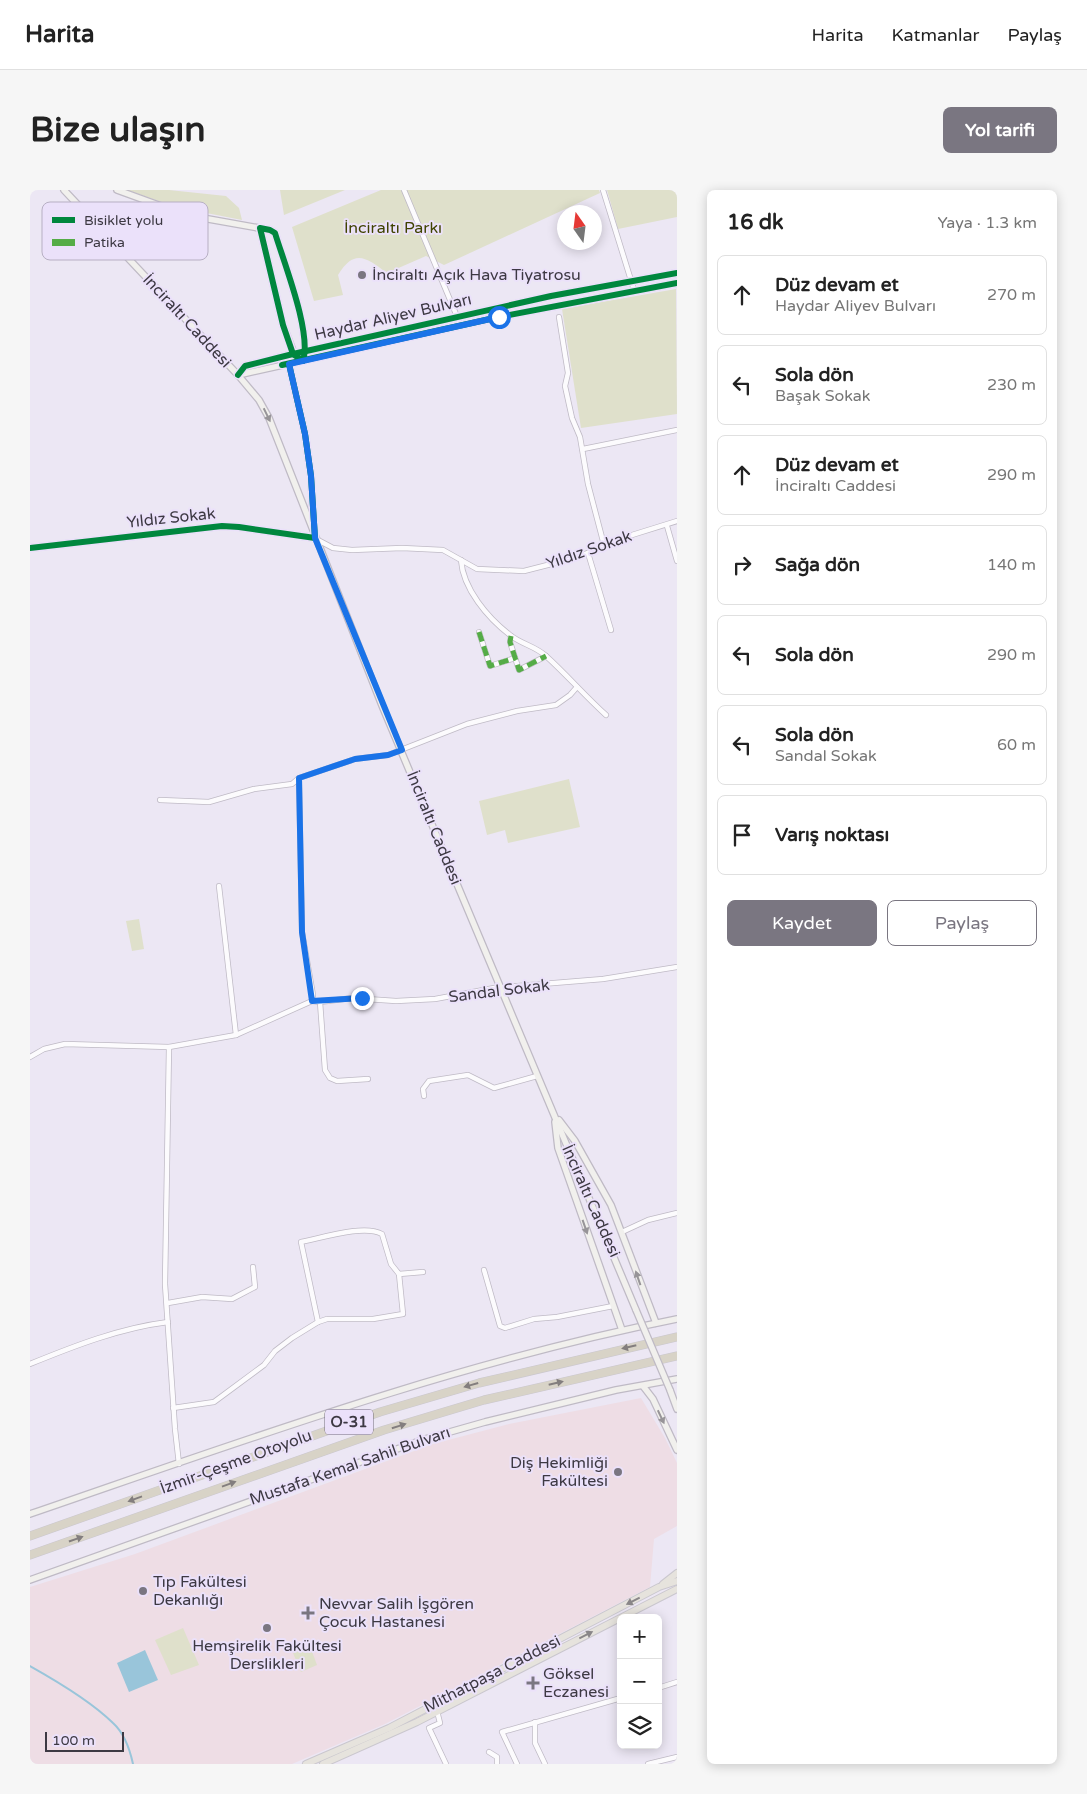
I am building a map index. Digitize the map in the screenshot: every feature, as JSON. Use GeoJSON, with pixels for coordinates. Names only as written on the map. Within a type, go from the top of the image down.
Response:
{"type":"FeatureCollection","features":[{"type":"Feature","properties":{"kind":"highway","name":"İzmir-Çeşme Otoyolu"},"geometry":{"type":"LineString","coordinates":[[30,1536],[380,1412],[479,1383],[677,1337]]}},
{"type":"Feature","properties":{"kind":"highway","name":"İzmir-Çeşme Otoyolu"},"geometry":{"type":"LineString","coordinates":[[30,1555],[384,1430],[484,1400],[677,1356]]}},
{"type":"Feature","properties":{"kind":"main road","name":"İnciraltı Caddesi"},"geometry":{"type":"LineString","coordinates":[[64,190],[75,202]]}},
{"type":"Feature","properties":{"kind":"main road"},"geometry":{"type":"LineString","coordinates":[[117,190],[150,202]]}},
{"type":"Feature","properties":{"kind":"main road"},"geometry":{"type":"LineString","coordinates":[[208,219],[260,228],[270,230],[275,233],[302,327],[305,352],[303,361],[294,354],[283,325],[260,228]]}},
{"type":"Feature","properties":{"kind":"main road","name":"İnciraltı Caddesi"},"geometry":{"type":"LineString","coordinates":[[130,260],[238,375],[259,400],[268,418],[402,750],[677,1409]]}},
{"type":"Feature","properties":{"kind":"main road","name":"Haydar Aliyev Bulvarı"},"geometry":{"type":"LineString","coordinates":[[238,375],[245,366],[401,329],[631,280],[677,273]]}},
{"type":"Feature","properties":{"kind":"main road","name":"Haydar Aliyev Bulvarı"},"geometry":{"type":"LineString","coordinates":[[238,375],[461,326],[634,290],[677,283]]}},
{"type":"Feature","properties":{"kind":"main road"},"geometry":{"type":"LineString","coordinates":[[289,364],[305,434],[311,476],[315,538]]}},
{"type":"Feature","properties":{"kind":"main road","name":"Yıldız Sokak"},"geometry":{"type":"LineString","coordinates":[[30,548],[222,526],[315,538]]}},
{"type":"Feature","properties":{"kind":"main road"},"geometry":{"type":"LineString","coordinates":[[553,1113],[575,1141],[611,1206],[656,1323]]}},
{"type":"Feature","properties":{"kind":"main road"},"geometry":{"type":"LineString","coordinates":[[553,1113],[558,1148],[622,1330]]}},
{"type":"Feature","properties":{"kind":"main road"},"geometry":{"type":"LineString","coordinates":[[30,1514],[328,1412],[476,1366],[622,1330],[677,1319]]}},
{"type":"Feature","properties":{"kind":"main road","name":"Mustafa Kemal Sahil Bulvarı"},"geometry":{"type":"LineString","coordinates":[[30,1580],[425,1439],[485,1422],[616,1390],[677,1379]]}},
{"type":"Feature","properties":{"kind":"main road"},"geometry":{"type":"LineString","coordinates":[[643,1386],[652,1399],[677,1450]]}},
{"type":"Feature","properties":{"kind":"main road"},"geometry":{"type":"LineString","coordinates":[[665,1594],[659,1587],[677,1573]]}},
{"type":"Feature","properties":{"kind":"main road","name":"Mithatpaşa Caddesi"},"geometry":{"type":"LineString","coordinates":[[306,1764],[389,1728],[659,1587],[677,1581]]}},
{"type":"Feature","properties":{"kind":"main road","name":"Mithatpaşa Caddesi"},"geometry":{"type":"LineString","coordinates":[[323,1764],[425,1718],[677,1589]]}},
{"type":"Feature","properties":{"kind":"street"},"geometry":{"type":"LineString","coordinates":[[404,190],[459,316],[461,326]]}},
{"type":"Feature","properties":{"kind":"street"},"geometry":{"type":"LineString","coordinates":[[603,190],[634,290]]}},
{"type":"Feature","properties":{"kind":"street"},"geometry":{"type":"LineString","coordinates":[[559,317],[568,373],[565,386],[572,418],[579,432],[588,484],[604,545]]}},
{"type":"Feature","properties":{"kind":"street"},"geometry":{"type":"LineString","coordinates":[[401,329],[404,339]]}},
{"type":"Feature","properties":{"kind":"street"},"geometry":{"type":"LineString","coordinates":[[583,450],[677,430]]}},
{"type":"Feature","properties":{"kind":"street","name":"Yıldız Sokak"},"geometry":{"type":"LineString","coordinates":[[315,538],[333,548],[352,550],[402,548],[443,550],[478,569],[524,571],[588,553],[604,545],[667,526],[677,521]]}},
{"type":"Feature","properties":{"kind":"street"},"geometry":{"type":"LineString","coordinates":[[667,526],[677,561]]}},
{"type":"Feature","properties":{"kind":"street"},"geometry":{"type":"LineString","coordinates":[[588,553],[610,630]]}},
{"type":"Feature","properties":{"kind":"street"},"geometry":{"type":"LineString","coordinates":[[461,560],[462,570],[470,589],[482,607],[511,636],[532,646],[546,656],[606,715]]}},
{"type":"Feature","properties":{"kind":"street"},"geometry":{"type":"LineString","coordinates":[[479,632],[490,666],[515,658]]}},
{"type":"Feature","properties":{"kind":"street"},"geometry":{"type":"LineString","coordinates":[[511,636],[519,670],[546,656]]}},
{"type":"Feature","properties":{"kind":"street"},"geometry":{"type":"LineString","coordinates":[[160,800],[209,802],[254,789],[292,784],[299,778],[355,759],[388,755],[467,724],[517,711],[556,705],[570,695],[577,687]]}},
{"type":"Feature","properties":{"kind":"street"},"geometry":{"type":"LineString","coordinates":[[30,1057],[44,1049],[65,1044],[169,1047],[236,1035],[312,1001],[302,932],[299,778]]}},
{"type":"Feature","properties":{"kind":"street"},"geometry":{"type":"LineString","coordinates":[[219,886],[236,1035]]}},
{"type":"Feature","properties":{"kind":"street","name":"Sandal Sokak"},"geometry":{"type":"LineString","coordinates":[[312,1001],[320,1002],[352,998],[396,1001],[435,999],[502,989],[603,979],[677,966]]}},
{"type":"Feature","properties":{"kind":"street"},"geometry":{"type":"LineString","coordinates":[[320,1002],[326,1070],[330,1078],[338,1081],[368,1079]]}},
{"type":"Feature","properties":{"kind":"street"},"geometry":{"type":"LineString","coordinates":[[169,1047],[165,1239],[173,1408],[179,1464]]}},
{"type":"Feature","properties":{"kind":"street"},"geometry":{"type":"LineString","coordinates":[[424,1096],[423,1089],[429,1081],[468,1075],[494,1088],[537,1076]]}},
{"type":"Feature","properties":{"kind":"street"},"geometry":{"type":"LineString","coordinates":[[622,1232],[648,1220],[677,1213]]}},
{"type":"Feature","properties":{"kind":"street"},"geometry":{"type":"LineString","coordinates":[[173,1408],[214,1402],[264,1366],[276,1351],[292,1338],[318,1322],[327,1319],[373,1319],[403,1314],[399,1274],[391,1264],[382,1234],[377,1231],[363,1230],[301,1242],[318,1322]]}},
{"type":"Feature","properties":{"kind":"street"},"geometry":{"type":"LineString","coordinates":[[168,1303],[202,1298],[232,1299],[255,1287],[253,1267]]}},
{"type":"Feature","properties":{"kind":"street"},"geometry":{"type":"LineString","coordinates":[[484,1270],[500,1326],[504,1328],[534,1319],[557,1317],[613,1306]]}},
{"type":"Feature","properties":{"kind":"street"},"geometry":{"type":"LineString","coordinates":[[399,1274],[424,1272]]}},
{"type":"Feature","properties":{"kind":"street"},"geometry":{"type":"LineString","coordinates":[[30,1364],[70,1348],[142,1326],[168,1322]]}},
{"type":"Feature","properties":{"kind":"street"},"geometry":{"type":"LineString","coordinates":[[662,1687],[677,1682]]}},
{"type":"Feature","properties":{"kind":"street"},"geometry":{"type":"LineString","coordinates":[[517,1764],[502,1732],[617,1699]]}},
{"type":"Feature","properties":{"kind":"street"},"geometry":{"type":"LineString","coordinates":[[429,1728],[440,1723],[437,1711]]}},
{"type":"Feature","properties":{"kind":"street"},"geometry":{"type":"LineString","coordinates":[[425,1718],[446,1764]]}},
{"type":"Feature","properties":{"kind":"street"},"geometry":{"type":"LineString","coordinates":[[535,1722],[535,1743],[545,1764]]}},
{"type":"Feature","properties":{"kind":"street"},"geometry":{"type":"LineString","coordinates":[[489,1752],[498,1757],[496,1764]]}},
{"type":"Feature","properties":{"kind":"street"},"geometry":{"type":"LineString","coordinates":[[648,1764],[677,1757]]}},
{"type":"Feature","properties":{"kind":"shaded area"},"geometry":{"type":"Polygon","coordinates":[[[641,1398],[665,1438],[677,1463],[677,1526],[654,1539],[650,1587],[385,1724],[292,1764],[30,1764],[30,1587],[135,1554],[433,1444],[509,1424],[641,1398]]]}},
{"type":"Feature","properties":{"kind":"green space"},"geometry":{"type":"Polygon","coordinates":[[[127,190],[169,190],[226,196],[239,208],[242,220],[208,213],[208,202],[162,202],[127,190]]]}},
{"type":"Feature","properties":{"kind":"green space","name":"İnciraltı Parkı"},"geometry":{"type":"Polygon","coordinates":[[[280,190],[345,190],[284,215],[280,190]]]}},
{"type":"Feature","properties":{"kind":"green space","name":"İnciraltı Parkı"},"geometry":{"type":"Polygon","coordinates":[[[381,190],[599,190],[600,193],[574,205],[557,205],[557,213],[444,265],[426,256],[387,273],[367,260],[355,259],[350,261],[338,275],[343,295],[314,301],[292,227],[381,190]]]}},
{"type":"Feature","properties":{"kind":"green space"},"geometry":{"type":"Polygon","coordinates":[[[607,190],[677,190],[677,217],[618,229],[607,190]]]}},
{"type":"Feature","properties":{"kind":"green space"},"geometry":{"type":"Polygon","coordinates":[[[676,289],[677,414],[581,428],[562,309],[676,289]]]}},
{"type":"Feature","properties":{"kind":"green space"},"geometry":{"type":"Polygon","coordinates":[[[569,779],[580,827],[508,843],[505,830],[487,835],[479,801],[569,779]]]}},
{"type":"Feature","properties":{"kind":"green space"},"geometry":{"type":"Polygon","coordinates":[[[139,919],[144,949],[132,951],[126,921],[139,919]]]}},
{"type":"Feature","properties":{"kind":"green space"},"geometry":{"type":"Polygon","coordinates":[[[183,1628],[199,1665],[171,1675],[155,1640],[183,1628]]]}},
{"type":"Feature","properties":{"kind":"green space"},"geometry":{"type":"Polygon","coordinates":[[[310,1646],[317,1665],[301,1672],[293,1653],[310,1646]]]}},
{"type":"Feature","properties":{"kind":"water"},"geometry":{"type":"Polygon","coordinates":[[[145,1650],[158,1680],[129,1692],[117,1663],[145,1650]]]}},
{"type":"Feature","properties":{"kind":"waterway"},"geometry":{"type":"LineString","coordinates":[[30,1666],[85,1700],[105,1715],[126,1742],[133,1764]]}},
{"type":"Feature","properties":{"kind":"marked path"},"geometry":{"type":"LineString","coordinates":[[479,632],[490,666],[515,658]]}},
{"type":"Feature","properties":{"kind":"marked path"},"geometry":{"type":"LineString","coordinates":[[511,636],[510,642],[519,670],[546,656]]}},
{"type":"Feature","properties":{"kind":"cycle path"},"geometry":{"type":"LineString","coordinates":[[260,228],[275,233],[290,279],[304,333],[305,349],[303,361],[293,354],[283,325],[260,228]]}},
{"type":"Feature","properties":{"kind":"cycle path"},"geometry":{"type":"LineString","coordinates":[[238,375],[245,366],[293,354],[551,296],[677,273]]}},
{"type":"Feature","properties":{"kind":"cycle path"},"geometry":{"type":"LineString","coordinates":[[282,365],[499,317],[677,283]]}},
{"type":"Feature","properties":{"kind":"cycle path"},"geometry":{"type":"LineString","coordinates":[[30,548],[222,526],[315,538],[311,476],[305,434],[289,364]]}},
{"type":"Feature","properties":{"kind":"place","name":"İnciraltı Açık Hava Tiyatrosu"},"geometry":{"type":"Point","coordinates":[362,275]}},
{"type":"Feature","properties":{"kind":"place","name":"Diş Hekimliği Fakültesi"},"geometry":{"type":"Point","coordinates":[618,1472]}},
{"type":"Feature","properties":{"kind":"place","name":"Tıp Fakültesi Dekanlığı"},"geometry":{"type":"Point","coordinates":[143,1591]}},
{"type":"Feature","properties":{"kind":"place","name":"Nevvar Salih İşgören Çocuk Hastanesi"},"geometry":{"type":"Point","coordinates":[308,1613]}},
{"type":"Feature","properties":{"kind":"place","name":"Hemşirelik Fakültesi Derslikleri"},"geometry":{"type":"Point","coordinates":[267,1628]}},
{"type":"Feature","properties":{"kind":"place","name":"Göksel Eczanesi"},"geometry":{"type":"Point","coordinates":[533,1683]}},
{"type":"Feature","properties":{"kind":"route"},"geometry":{"type":"LineString","coordinates":[[362,998],[312,1001],[302,932],[298,818],[299,778],[355,759],[388,755],[402,750],[315,538],[311,506],[311,476],[305,434],[289,364],[499,317]]}}]}
